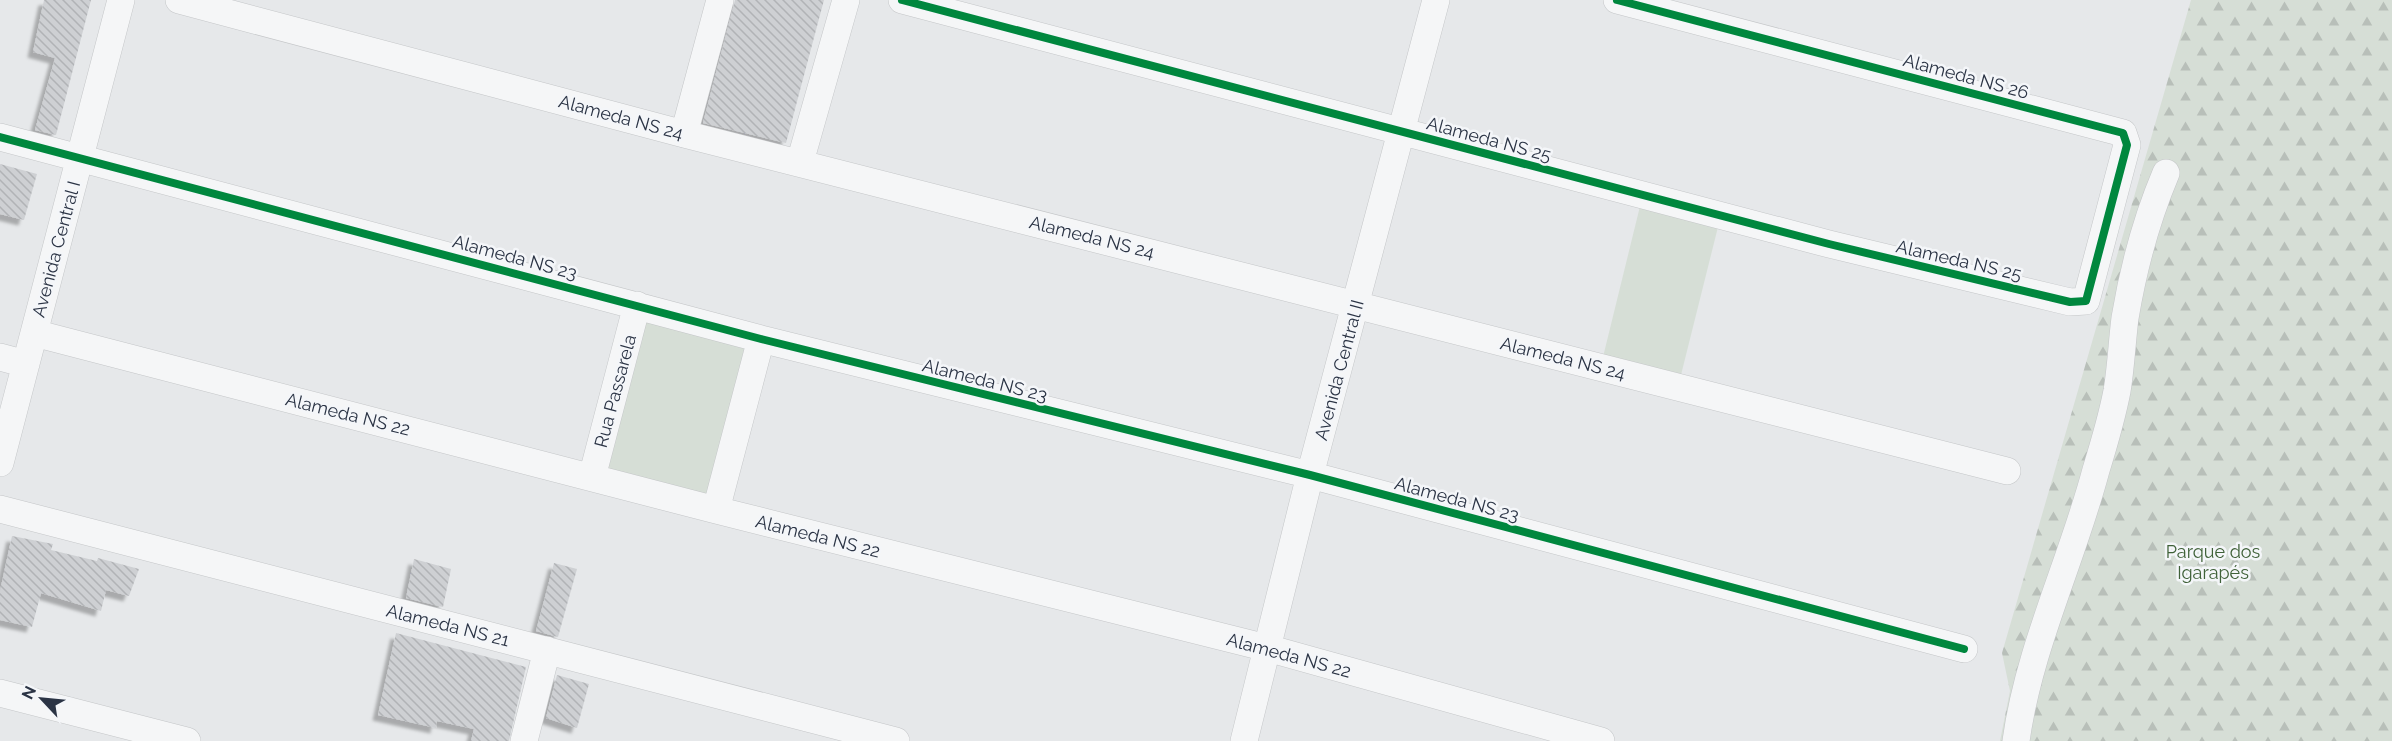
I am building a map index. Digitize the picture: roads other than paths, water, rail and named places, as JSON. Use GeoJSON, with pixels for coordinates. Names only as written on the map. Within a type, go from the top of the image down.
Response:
{"type":"FeatureCollection","features":[{"type":"Feature","properties":{"kind":"street","name":"Avenida Central I"},"geometry":{"type":"LineString","coordinates":[[0,463],[121,0]]}},
{"type":"Feature","properties":{"kind":"street","name":"Alameda NS 24"},"geometry":{"type":"LineString","coordinates":[[178,0],[684,134],[2007,471]]}},
{"type":"Feature","properties":{"kind":"street"},"geometry":{"type":"LineString","coordinates":[[684,134],[720,0]]}},
{"type":"Feature","properties":{"kind":"street"},"geometry":{"type":"LineString","coordinates":[[800,162],[846,0]]}},
{"type":"Feature","properties":{"kind":"street","name":"Alameda NS 25"},"geometry":{"type":"LineString","coordinates":[[902,0],[1829,244],[2070,302]]}},
{"type":"Feature","properties":{"kind":"street","name":"Avenida Central II"},"geometry":{"type":"LineString","coordinates":[[1244,741],[1310,475],[1357,305],[1436,0]]}},
{"type":"Feature","properties":{"kind":"street","name":"Alameda NS 26"},"geometry":{"type":"LineString","coordinates":[[1617,0],[2123,134],[2127,145],[2090,294],[2083,302],[2070,302]]}},
{"type":"Feature","properties":{"kind":"street","name":"Alameda NS 23"},"geometry":{"type":"LineString","coordinates":[[0,137],[761,339],[1310,475],[1964,649]]}},
{"type":"Feature","properties":{"kind":"street"},"geometry":{"type":"LineString","coordinates":[[2016,741],[2021,706],[2032,663],[2096,472],[2117,391],[2125,317],[2136,270],[2155,199],[2166,174]]}},
{"type":"Feature","properties":{"kind":"street","name":"Rua Passarela"},"geometry":{"type":"LineString","coordinates":[[592,477],[637,305]]}},
{"type":"Feature","properties":{"kind":"street","name":"Alameda NS 22"},"geometry":{"type":"LineString","coordinates":[[34,333],[716,510],[1267,648],[1601,741]]}},
{"type":"Feature","properties":{"kind":"street"},"geometry":{"type":"LineString","coordinates":[[716,510],[761,339]]}},
{"type":"Feature","properties":{"kind":"street"},"geometry":{"type":"LineString","coordinates":[[0,357],[26,364]]}},
{"type":"Feature","properties":{"kind":"street","name":"Alameda NS 21"},"geometry":{"type":"LineString","coordinates":[[0,509],[896,741]]}},
{"type":"Feature","properties":{"kind":"street"},"geometry":{"type":"LineString","coordinates":[[524,741],[547,650]]}},
{"type":"Feature","properties":{"kind":"street"},"geometry":{"type":"LineString","coordinates":[[0,693],[187,741]]}},
{"type":"Feature","properties":{"kind":"park label","name":"Parque dos Igarapés"},"geometry":{"type":"Point","coordinates":[2213,561]}}]}
